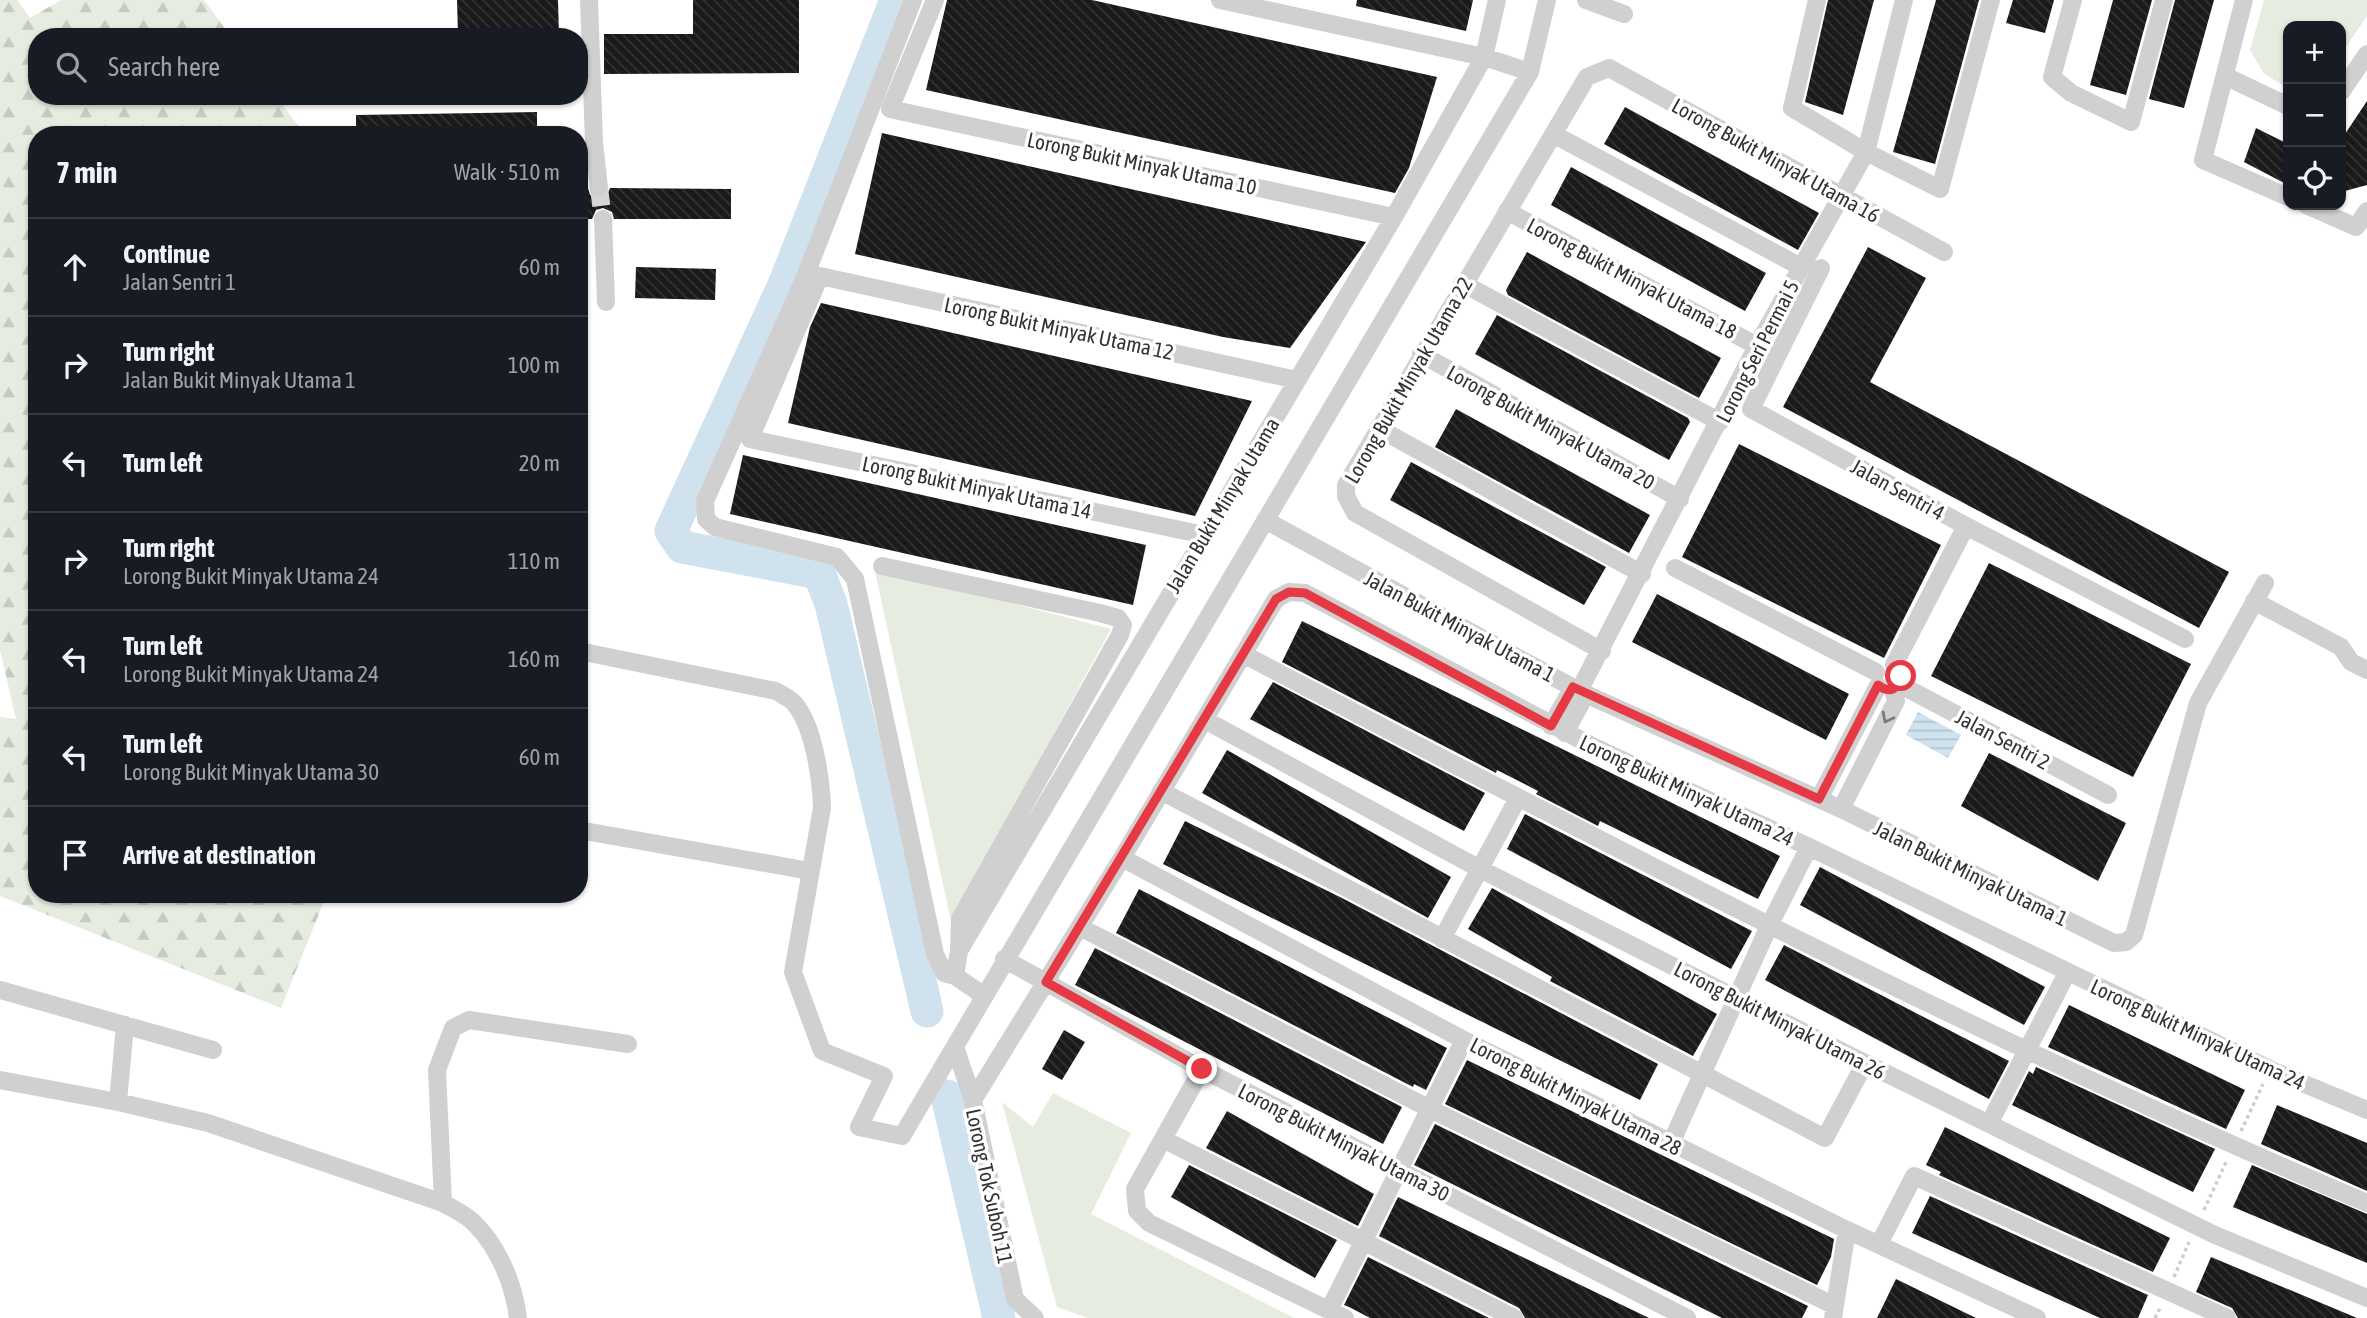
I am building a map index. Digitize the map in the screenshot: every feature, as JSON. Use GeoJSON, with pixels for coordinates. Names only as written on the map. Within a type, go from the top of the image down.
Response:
{"type":"FeatureCollection","features":[{"type":"Feature","properties":{"kind":"street"},"geometry":{"type":"LineString","coordinates":[[589,0],[594,142],[599,188]]}},
{"type":"Feature","properties":{"kind":"street"},"geometry":{"type":"LineString","coordinates":[[913,0],[803,282],[705,501],[706,519],[715,527],[837,557],[855,579],[934,954],[944,973],[955,976],[983,995]]}},
{"type":"Feature","properties":{"kind":"street","name":"Lorong Bukit Minyak Utama 10"},"geometry":{"type":"LineString","coordinates":[[935,0],[890,109],[1394,217]]}},
{"type":"Feature","properties":{"kind":"street"},"geometry":{"type":"LineString","coordinates":[[1220,0],[1484,57],[1530,72]]}},
{"type":"Feature","properties":{"kind":"street","name":"Jalan Bukit Minyak Utama"},"geometry":{"type":"LineString","coordinates":[[955,976],[959,951],[1394,217],[1484,57],[1497,0]]}},
{"type":"Feature","properties":{"kind":"street","name":"Jalan Bukit Minyak Utama"},"geometry":{"type":"LineString","coordinates":[[810,871],[793,972],[822,1051],[884,1076],[859,1127],[902,1136],[1004,959],[1530,72],[1547,0]]}},
{"type":"Feature","properties":{"kind":"street"},"geometry":{"type":"LineString","coordinates":[[1586,0],[1624,14]]}},
{"type":"Feature","properties":{"kind":"street"},"geometry":{"type":"LineString","coordinates":[[1817,0],[1792,108],[1866,152],[1940,189],[1991,0]]}},
{"type":"Feature","properties":{"kind":"street","name":"Lorong Seri Permai 5"},"geometry":{"type":"LineString","coordinates":[[1558,729],[1602,651],[1758,346],[1866,152],[1904,0]]}},
{"type":"Feature","properties":{"kind":"street"},"geometry":{"type":"LineString","coordinates":[[2073,0],[2052,78],[2071,93],[2131,122],[2164,0]]}},
{"type":"Feature","properties":{"kind":"street"},"geometry":{"type":"LineString","coordinates":[[2244,0],[2203,160],[2283,195]]}},
{"type":"Feature","properties":{"kind":"street"},"geometry":{"type":"LineString","coordinates":[[2346,85],[2367,54]]}},
{"type":"Feature","properties":{"kind":"street","name":"Lorong Bukit Minyak Utama 22"},"geometry":{"type":"LineString","coordinates":[[1602,651],[1355,513],[1346,496],[1346,485],[1462,283],[1587,76],[1609,68]]}},
{"type":"Feature","properties":{"kind":"street","name":"Lorong Bukit Minyak Utama 16"},"geometry":{"type":"LineString","coordinates":[[1609,68],[1944,252]]}},
{"type":"Feature","properties":{"kind":"street"},"geometry":{"type":"LineString","coordinates":[[2225,76],[2283,104]]}},
{"type":"Feature","properties":{"kind":"street"},"geometry":{"type":"LineString","coordinates":[[1553,134],[1801,267]]}},
{"type":"Feature","properties":{"kind":"street"},"geometry":{"type":"LineString","coordinates":[[2317,210],[2356,227],[2367,211]]}},
{"type":"Feature","properties":{"kind":"street","name":"Lorong Bukit Minyak Utama 18"},"geometry":{"type":"LineString","coordinates":[[1507,211],[1758,346]]}},
{"type":"Feature","properties":{"kind":"street"},"geometry":{"type":"LineString","coordinates":[[603,219],[606,302]]}},
{"type":"Feature","properties":{"kind":"street","name":"Jalan Sentri 4"},"geometry":{"type":"LineString","coordinates":[[1821,268],[1751,409],[1966,526],[2185,639]]}},
{"type":"Feature","properties":{"kind":"street","name":"Lorong Bukit Minyak Utama 12"},"geometry":{"type":"LineString","coordinates":[[750,439],[820,276],[1297,380]]}},
{"type":"Feature","properties":{"kind":"street"},"geometry":{"type":"LineString","coordinates":[[1462,283],[1720,422]]}},
{"type":"Feature","properties":{"kind":"street","name":"Lorong Bukit Minyak Utama 20"},"geometry":{"type":"LineString","coordinates":[[1421,354],[1680,499]]}},
{"type":"Feature","properties":{"kind":"street"},"geometry":{"type":"LineString","coordinates":[[1378,428],[1642,574]]}},
{"type":"Feature","properties":{"kind":"street","name":"Lorong Bukit Minyak Utama 14"},"geometry":{"type":"LineString","coordinates":[[750,439],[1204,535]]}},
{"type":"Feature","properties":{"kind":"street","name":"Jalan Bukit Minyak Utama 1"},"geometry":{"type":"LineString","coordinates":[[1265,520],[1579,691],[1841,809],[2114,943],[2126,942],[2134,935],[2198,704],[2254,601]]}},
{"type":"Feature","properties":{"kind":"street"},"geometry":{"type":"LineString","coordinates":[[1841,809],[1896,701],[1881,666],[1894,665],[1966,526]]}},
{"type":"Feature","properties":{"kind":"street"},"geometry":{"type":"LineString","coordinates":[[882,566],[1100,613],[1118,618],[1123,625],[1120,635],[960,919],[959,951]]}},
{"type":"Feature","properties":{"kind":"street","name":"Jalan Sentri 2"},"geometry":{"type":"LineString","coordinates":[[1675,568],[1887,683],[2108,795]]}},
{"type":"Feature","properties":{"kind":"street"},"geometry":{"type":"LineString","coordinates":[[2265,583],[2254,601],[2341,647],[2351,662],[2367,670]]}},
{"type":"Feature","properties":{"kind":"street","name":"Lorong Bukit Minyak Utama 24"},"geometry":{"type":"LineString","coordinates":[[973,1100],[1122,858],[1276,599],[1289,592],[1305,593],[1558,729],[2270,1069],[2367,1111]]}},
{"type":"Feature","properties":{"kind":"street"},"geometry":{"type":"LineString","coordinates":[[588,653],[776,691],[793,701],[805,719],[821,781],[822,808],[810,871],[588,832]]}},
{"type":"Feature","properties":{"kind":"street"},"geometry":{"type":"LineString","coordinates":[[1243,654],[1769,926],[2234,1146],[2367,1203]]}},
{"type":"Feature","properties":{"kind":"street"},"geometry":{"type":"LineString","coordinates":[[1819,799],[1887,683]]}},
{"type":"Feature","properties":{"kind":"street","name":"Lorong Bukit Minyak Utama 26"},"geometry":{"type":"LineString","coordinates":[[1205,720],[1480,869],[1865,1063],[2197,1226],[2367,1298]]}},
{"type":"Feature","properties":{"kind":"street"},"geometry":{"type":"LineString","coordinates":[[1161,791],[1825,1138],[1865,1063]]}},
{"type":"Feature","properties":{"kind":"street"},"geometry":{"type":"LineString","coordinates":[[1442,939],[1518,798]]}},
{"type":"Feature","properties":{"kind":"street"},"geometry":{"type":"LineString","coordinates":[[1671,1143],[1769,926],[1809,847]]}},
{"type":"Feature","properties":{"kind":"street","name":"Lorong Bukit Minyak Utama 28"},"geometry":{"type":"LineString","coordinates":[[1122,858],[1464,1040],[1847,1230],[2037,1318]]}},
{"type":"Feature","properties":{"kind":"street"},"geometry":{"type":"LineString","coordinates":[[1080,927],[1428,1108],[1834,1312],[1847,1230]]}},
{"type":"Feature","properties":{"kind":"street","name":"Lorong Bukit Minyak Utama 30"},"geometry":{"type":"LineString","coordinates":[[1004,959],[1202,1069],[1687,1318]]}},
{"type":"Feature","properties":{"kind":"street"},"geometry":{"type":"LineString","coordinates":[[1989,1124],[2067,973]]}},
{"type":"Feature","properties":{"kind":"street"},"geometry":{"type":"LineString","coordinates":[[0,990],[213,1050]]}},
{"type":"Feature","properties":{"kind":"street"},"geometry":{"type":"LineString","coordinates":[[443,1203],[437,1070],[453,1028],[469,1020],[628,1044]]}},
{"type":"Feature","properties":{"kind":"street"},"geometry":{"type":"LineString","coordinates":[[118,1102],[125,1025]]}},
{"type":"Feature","properties":{"kind":"street"},"geometry":{"type":"LineString","coordinates":[[1329,1310],[1397,1169],[1464,1040]]}},
{"type":"Feature","properties":{"kind":"street","name":"Lorong Tok Suboh 11"},"geometry":{"type":"LineString","coordinates":[[955,1047],[973,1100],[1015,1299],[1035,1318]]}},
{"type":"Feature","properties":{"kind":"street"},"geometry":{"type":"LineString","coordinates":[[1202,1069],[1135,1189],[1137,1211],[1149,1223],[1345,1318]]}},
{"type":"Feature","properties":{"kind":"street"},"geometry":{"type":"LineString","coordinates":[[0,1080],[118,1102],[247,1135],[443,1203],[475,1223],[499,1257],[516,1296],[518,1318]]}},
{"type":"Feature","properties":{"kind":"street"},"geometry":{"type":"LineString","coordinates":[[1163,1139],[1514,1318]]}},
{"type":"Feature","properties":{"kind":"street"},"geometry":{"type":"LineString","coordinates":[[1879,1244],[1914,1177],[2227,1318]]}},
{"type":"Feature","properties":{"kind":"path"},"geometry":{"type":"LineString","coordinates":[[2155,1318],[2270,1069]]}},
{"type":"Feature","properties":{"kind":"green space"},"geometry":{"type":"Polygon","coordinates":[[[0,0],[17,0],[30,18],[61,0],[204,0],[224,28],[28,28],[28,105],[283,105],[298,126],[28,126],[28,903],[323,903],[281,1008],[0,896],[0,717],[16,719],[0,650],[0,0]]]}},
{"type":"Feature","properties":{"kind":"green space"},"geometry":{"type":"Polygon","coordinates":[[[2264,0],[2367,0],[2367,16],[2346,47],[2346,21],[2283,21],[2283,85],[2264,74],[2250,50],[2264,0]]]}},
{"type":"Feature","properties":{"kind":"green space"},"geometry":{"type":"Polygon","coordinates":[[[874,567],[1111,629],[951,921],[874,567]]]}},
{"type":"Feature","properties":{"kind":"green space"},"geometry":{"type":"Polygon","coordinates":[[[1053,1093],[1131,1133],[1091,1214],[1294,1318],[1088,1318],[1057,1307],[1002,1102],[1033,1127],[1053,1093]]]}},
{"type":"Feature","properties":{"kind":"water"},"geometry":{"type":"Polygon","coordinates":[[[1918,712],[1961,735],[1948,758],[1906,735],[1918,712]]]}},
{"type":"Feature","properties":{"kind":"building"},"geometry":{"type":"Polygon","coordinates":[[[457,0],[558,0],[559,28],[458,28],[457,0]]]}},
{"type":"Feature","properties":{"kind":"building"},"geometry":{"type":"Polygon","coordinates":[[[693,0],[799,0],[799,73],[604,74],[604,34],[693,34],[693,0]]]}},
{"type":"Feature","properties":{"kind":"building"},"geometry":{"type":"Polygon","coordinates":[[[947,0],[1092,0],[1437,77],[1409,168],[1395,193],[926,90],[947,0]]]}},
{"type":"Feature","properties":{"kind":"building"},"geometry":{"type":"Polygon","coordinates":[[[1357,0],[1473,0],[1466,31],[1356,6],[1357,0]]]}},
{"type":"Feature","properties":{"kind":"building"},"geometry":{"type":"Polygon","coordinates":[[[1828,0],[1874,0],[1843,115],[1805,102],[1828,0]]]}},
{"type":"Feature","properties":{"kind":"building"},"geometry":{"type":"Polygon","coordinates":[[[1936,0],[1979,0],[1935,164],[1893,152],[1936,0]]]}},
{"type":"Feature","properties":{"kind":"building"},"geometry":{"type":"Polygon","coordinates":[[[2013,0],[2054,0],[2045,33],[2006,23],[2013,0]]]}},
{"type":"Feature","properties":{"kind":"building"},"geometry":{"type":"Polygon","coordinates":[[[2113,0],[2152,0],[2126,95],[2090,85],[2113,0]]]}},
{"type":"Feature","properties":{"kind":"building"},"geometry":{"type":"Polygon","coordinates":[[[2175,0],[2214,0],[2184,108],[2149,99],[2175,0]]]}},
{"type":"Feature","properties":{"kind":"building"},"geometry":{"type":"Polygon","coordinates":[[[2367,101],[2367,185],[2346,191],[2346,147],[2346,132],[2367,101]]]}},
{"type":"Feature","properties":{"kind":"building"},"geometry":{"type":"Polygon","coordinates":[[[1625,107],[1819,213],[1798,250],[1604,144],[1625,107]]]}},
{"type":"Feature","properties":{"kind":"building"},"geometry":{"type":"Polygon","coordinates":[[[537,112],[537,126],[356,126],[356,115],[537,112]]]}},
{"type":"Feature","properties":{"kind":"building"},"geometry":{"type":"Polygon","coordinates":[[[2256,128],[2283,142],[2283,182],[2244,162],[2256,128]]]}},
{"type":"Feature","properties":{"kind":"building"},"geometry":{"type":"Polygon","coordinates":[[[882,133],[1366,242],[1290,348],[1223,337],[855,254],[882,133]]]}},
{"type":"Feature","properties":{"kind":"building"},"geometry":{"type":"Polygon","coordinates":[[[1571,167],[1766,273],[1745,311],[1551,205],[1571,167]]]}},
{"type":"Feature","properties":{"kind":"building"},"geometry":{"type":"Polygon","coordinates":[[[588,188],[590,195],[600,199],[606,197],[610,188],[731,189],[731,219],[614,219],[612,212],[603,208],[596,210],[592,219],[588,219],[588,188]]]}},
{"type":"Feature","properties":{"kind":"building"},"geometry":{"type":"Polygon","coordinates":[[[1868,247],[1926,278],[1870,382],[2229,572],[2199,628],[1783,407],[1868,247]]]}},
{"type":"Feature","properties":{"kind":"building"},"geometry":{"type":"Polygon","coordinates":[[[1527,252],[1721,358],[1699,398],[1508,295],[1506,290],[1527,252]]]}},
{"type":"Feature","properties":{"kind":"building"},"geometry":{"type":"Polygon","coordinates":[[[636,267],[716,269],[715,300],[635,298],[636,267]]]}},
{"type":"Feature","properties":{"kind":"building"},"geometry":{"type":"Polygon","coordinates":[[[821,303],[1252,401],[1195,516],[788,423],[810,327],[821,303]]]}},
{"type":"Feature","properties":{"kind":"building"},"geometry":{"type":"Polygon","coordinates":[[[1497,315],[1688,418],[1690,422],[1669,460],[1475,354],[1497,315]]]}},
{"type":"Feature","properties":{"kind":"building"},"geometry":{"type":"Polygon","coordinates":[[[1456,409],[1650,515],[1629,553],[1435,447],[1456,409]]]}},
{"type":"Feature","properties":{"kind":"building"},"geometry":{"type":"Polygon","coordinates":[[[1739,444],[1941,545],[1884,658],[1682,557],[1739,444]]]}},
{"type":"Feature","properties":{"kind":"building"},"geometry":{"type":"Polygon","coordinates":[[[743,455],[1146,545],[1133,605],[730,514],[743,455]]]}},
{"type":"Feature","properties":{"kind":"building"},"geometry":{"type":"Polygon","coordinates":[[[1411,462],[1606,567],[1584,605],[1390,500],[1411,462]]]}},
{"type":"Feature","properties":{"kind":"building"},"geometry":{"type":"Polygon","coordinates":[[[1989,563],[2191,664],[2133,777],[1931,676],[1989,563]]]}},
{"type":"Feature","properties":{"kind":"building"},"geometry":{"type":"Polygon","coordinates":[[[1657,594],[1849,694],[1826,740],[1632,642],[1657,594]]]}},
{"type":"Feature","properties":{"kind":"building"},"geometry":{"type":"Polygon","coordinates":[[[1302,621],[1780,856],[1758,899],[1600,821],[1598,826],[1536,794],[1538,791],[1497,770],[1496,773],[1282,662],[1302,621]]]}},
{"type":"Feature","properties":{"kind":"building"},"geometry":{"type":"Polygon","coordinates":[[[1273,682],[1485,793],[1464,831],[1250,719],[1273,682]]]}},
{"type":"Feature","properties":{"kind":"building"},"geometry":{"type":"Polygon","coordinates":[[[1227,750],[1451,877],[1428,918],[1202,793],[1227,750]]]}},
{"type":"Feature","properties":{"kind":"building"},"geometry":{"type":"Polygon","coordinates":[[[1989,753],[2126,823],[2098,881],[1961,806],[1989,753]]]}},
{"type":"Feature","properties":{"kind":"building"},"geometry":{"type":"Polygon","coordinates":[[[1525,814],[1752,931],[1731,969],[1507,849],[1525,814]]]}},
{"type":"Feature","properties":{"kind":"building"},"geometry":{"type":"Polygon","coordinates":[[[1185,821],[1342,898],[1658,1064],[1640,1100],[1163,864],[1185,821]]]}},
{"type":"Feature","properties":{"kind":"building"},"geometry":{"type":"Polygon","coordinates":[[[1820,867],[2045,987],[2024,1025],[1800,905],[1820,867]]]}},
{"type":"Feature","properties":{"kind":"building"},"geometry":{"type":"Polygon","coordinates":[[[1492,888],[1717,1014],[1693,1056],[1550,981],[1552,977],[1468,929],[1492,888]]]}},
{"type":"Feature","properties":{"kind":"building"},"geometry":{"type":"Polygon","coordinates":[[[1139,889],[1447,1048],[1426,1090],[1414,1084],[1413,1087],[1116,933],[1139,889]]]}},
{"type":"Feature","properties":{"kind":"building"},"geometry":{"type":"Polygon","coordinates":[[[1784,945],[2009,1061],[1989,1099],[1765,980],[1784,945]]]}},
{"type":"Feature","properties":{"kind":"building"},"geometry":{"type":"Polygon","coordinates":[[[1095,948],[1402,1107],[1383,1144],[1075,985],[1095,948]]]}},
{"type":"Feature","properties":{"kind":"building"},"geometry":{"type":"Polygon","coordinates":[[[2069,1005],[2245,1090],[2226,1129],[2048,1047],[2069,1005]]]}},
{"type":"Feature","properties":{"kind":"building"},"geometry":{"type":"Polygon","coordinates":[[[1064,1030],[1085,1042],[1062,1080],[1042,1069],[1064,1030]]]}},
{"type":"Feature","properties":{"kind":"building"},"geometry":{"type":"Polygon","coordinates":[[[1467,1060],[1834,1239],[1831,1257],[1817,1285],[1445,1104],[1467,1060]]]}},
{"type":"Feature","properties":{"kind":"building"},"geometry":{"type":"Polygon","coordinates":[[[2036,1067],[2215,1149],[2193,1192],[2012,1105],[2029,1071],[2033,1074],[2036,1067]]]}},
{"type":"Feature","properties":{"kind":"building"},"geometry":{"type":"Polygon","coordinates":[[[2277,1105],[2367,1143],[2367,1191],[2261,1144],[2277,1105]]]}},
{"type":"Feature","properties":{"kind":"building"},"geometry":{"type":"Polygon","coordinates":[[[1227,1111],[1374,1194],[1358,1226],[1206,1148],[1227,1111]]]}},
{"type":"Feature","properties":{"kind":"building"},"geometry":{"type":"Polygon","coordinates":[[[1435,1124],[1808,1306],[1802,1318],[1722,1318],[1414,1165],[1435,1124]]]}},
{"type":"Feature","properties":{"kind":"building"},"geometry":{"type":"Polygon","coordinates":[[[1945,1127],[2170,1238],[2153,1272],[1939,1175],[1941,1172],[1926,1165],[1945,1127]]]}},
{"type":"Feature","properties":{"kind":"building"},"geometry":{"type":"Polygon","coordinates":[[[1189,1165],[1337,1240],[1315,1278],[1171,1197],[1189,1165]]]}},
{"type":"Feature","properties":{"kind":"building"},"geometry":{"type":"Polygon","coordinates":[[[2252,1165],[2367,1214],[2367,1263],[2233,1207],[2252,1165]]]}},
{"type":"Feature","properties":{"kind":"building"},"geometry":{"type":"Polygon","coordinates":[[[1930,1196],[2148,1295],[2138,1318],[2100,1318],[1912,1233],[1930,1196]]]}},
{"type":"Feature","properties":{"kind":"building"},"geometry":{"type":"Polygon","coordinates":[[[1398,1197],[1649,1318],[1525,1318],[1519,1308],[1379,1236],[1398,1197]]]}},
{"type":"Feature","properties":{"kind":"building"},"geometry":{"type":"Polygon","coordinates":[[[1368,1257],[1489,1318],[1370,1318],[1344,1305],[1368,1257]]]}},
{"type":"Feature","properties":{"kind":"building"},"geometry":{"type":"Polygon","coordinates":[[[2211,1257],[2357,1318],[2238,1318],[2232,1308],[2196,1292],[2211,1257]]]}},
{"type":"Feature","properties":{"kind":"building"},"geometry":{"type":"Polygon","coordinates":[[[1896,1279],[1976,1318],[1877,1318],[1896,1279]]]}},
{"type":"Feature","properties":{"kind":"waterway"},"geometry":{"type":"LineString","coordinates":[[896,0],[784,285],[671,531],[682,547],[819,573],[831,604],[927,1011]]}},
{"type":"Feature","properties":{"kind":"waterway"},"geometry":{"type":"LineString","coordinates":[[947,1096],[999,1318]]}},
{"type":"Feature","properties":{"kind":"tunnel"},"geometry":{"type":"LineString","coordinates":[[599,188],[603,219]]}},
{"type":"Feature","properties":{"kind":"route"},"geometry":{"type":"LineString","coordinates":[[1202,1069],[1046,982],[1276,599],[1289,592],[1305,593],[1551,726],[1573,687],[1819,799],[1878,685],[1885,690],[1894,689],[1901,676]]}}]}
